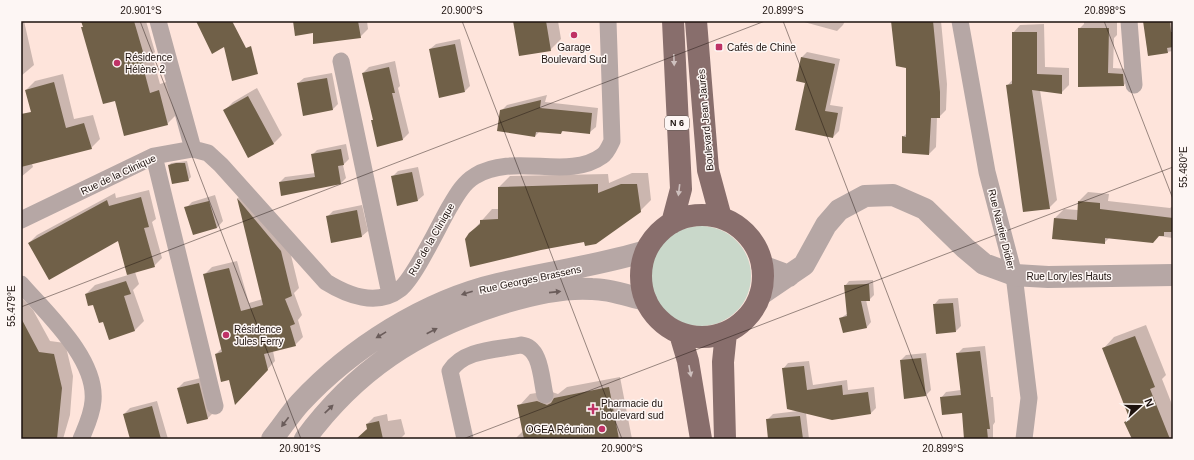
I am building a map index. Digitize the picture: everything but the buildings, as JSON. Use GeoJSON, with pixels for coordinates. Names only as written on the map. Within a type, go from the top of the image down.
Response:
{"type":"FeatureCollection","features":[{"type":"Feature","properties":{"kind":"main road","name":"N 6"},"geometry":{"type":"LineString","coordinates":[[672,223],[681,189],[673,21]]}},
{"type":"Feature","properties":{"kind":"main road","name":"Boulevard Jean Jaurès"},"geometry":{"type":"LineString","coordinates":[[696,21],[708,170],[721,218]]}},
{"type":"Feature","properties":{"kind":"main road"},"geometry":{"type":"LineString","coordinates":[[698,216],[721,218],[736,226],[748,236],[757,250],[762,266],[760,295],[752,311],[740,324],[726,333],[711,337],[695,338],[680,334],[662,322],[654,314],[646,300],[641,284],[641,273],[646,252],[656,235],[672,223],[687,217],[698,216]]}},
{"type":"Feature","properties":{"kind":"main road"},"geometry":{"type":"LineString","coordinates":[[725,439],[722,362],[726,333]]}},
{"type":"Feature","properties":{"kind":"main road"},"geometry":{"type":"LineString","coordinates":[[680,334],[688,360],[701,439]]}},
{"type":"Feature","properties":{"kind":"street"},"geometry":{"type":"LineString","coordinates":[[158,21],[193,149]]}},
{"type":"Feature","properties":{"kind":"street","name":"Rue de la Clinique"},"geometry":{"type":"LineString","coordinates":[[21,220],[154,156],[193,149],[208,153],[221,165],[326,282],[342,292],[362,298],[383,297],[400,289],[415,269],[459,191],[475,176],[494,168],[521,165],[564,167],[586,164],[604,155],[612,141],[608,21]]}},
{"type":"Feature","properties":{"kind":"street","name":"Rue Nantier Didier"},"geometry":{"type":"LineString","coordinates":[[960,21],[987,172],[1014,275],[1030,398],[1024,439]]}},
{"type":"Feature","properties":{"kind":"street"},"geometry":{"type":"LineString","coordinates":[[1130,21],[1134,85]]}},
{"type":"Feature","properties":{"kind":"street"},"geometry":{"type":"LineString","coordinates":[[341,61],[390,294]]}},
{"type":"Feature","properties":{"kind":"street"},"geometry":{"type":"LineString","coordinates":[[154,156],[215,406]]}},
{"type":"Feature","properties":{"kind":"street","name":"Rue Lory les Hauts"},"geometry":{"type":"LineString","coordinates":[[760,295],[804,265],[826,225],[839,210],[865,196],[893,195],[925,209],[964,248],[984,264],[1014,275],[1048,277],[1173,275]]}},
{"type":"Feature","properties":{"kind":"street","name":"Rue Georges Brassens"},"geometry":{"type":"LineString","coordinates":[[272,439],[300,403],[340,366],[371,341],[400,323],[461,295],[496,284],[614,261],[646,252]]}},
{"type":"Feature","properties":{"kind":"street"},"geometry":{"type":"LineString","coordinates":[[762,266],[789,276]]}},
{"type":"Feature","properties":{"kind":"street"},"geometry":{"type":"LineString","coordinates":[[21,284],[80,354],[91,378],[93,400],[90,418],[80,439]]}},
{"type":"Feature","properties":{"kind":"street"},"geometry":{"type":"LineString","coordinates":[[304,439],[323,414],[368,371],[403,346],[471,313],[519,298],[592,288],[646,300]]}},
{"type":"Feature","properties":{"kind":"street"},"geometry":{"type":"LineString","coordinates":[[465,439],[450,370],[456,362],[466,356],[521,345],[528,346],[534,350],[537,358],[545,395]]}},
{"type":"Feature","properties":{"kind":"green space"},"geometry":{"type":"Polygon","coordinates":[[[701,226],[720,230],[736,241],[747,257],[751,276],[747,295],[736,311],[720,322],[701,326],[682,322],[666,311],[655,295],[651,276],[655,257],[666,241],[682,230],[701,226]]]}},
{"type":"Feature","properties":{"kind":"place","name":"Garage Boulevard Sud"},"geometry":{"type":"Point","coordinates":[574,35]}},
{"type":"Feature","properties":{"kind":"place","name":"Cafés de Chine"},"geometry":{"type":"Point","coordinates":[719,47]}},
{"type":"Feature","properties":{"kind":"place","name":"Résidence Hélène 2"},"geometry":{"type":"Point","coordinates":[117,63]}},
{"type":"Feature","properties":{"kind":"place","name":"Résidence Jules Ferry"},"geometry":{"type":"Point","coordinates":[226,335]}},
{"type":"Feature","properties":{"kind":"place","name":"Pharmacie du boulevard sud"},"geometry":{"type":"Point","coordinates":[593,409]}},
{"type":"Feature","properties":{"kind":"place","name":"OGEA Réunion"},"geometry":{"type":"Point","coordinates":[602,429]}}]}
